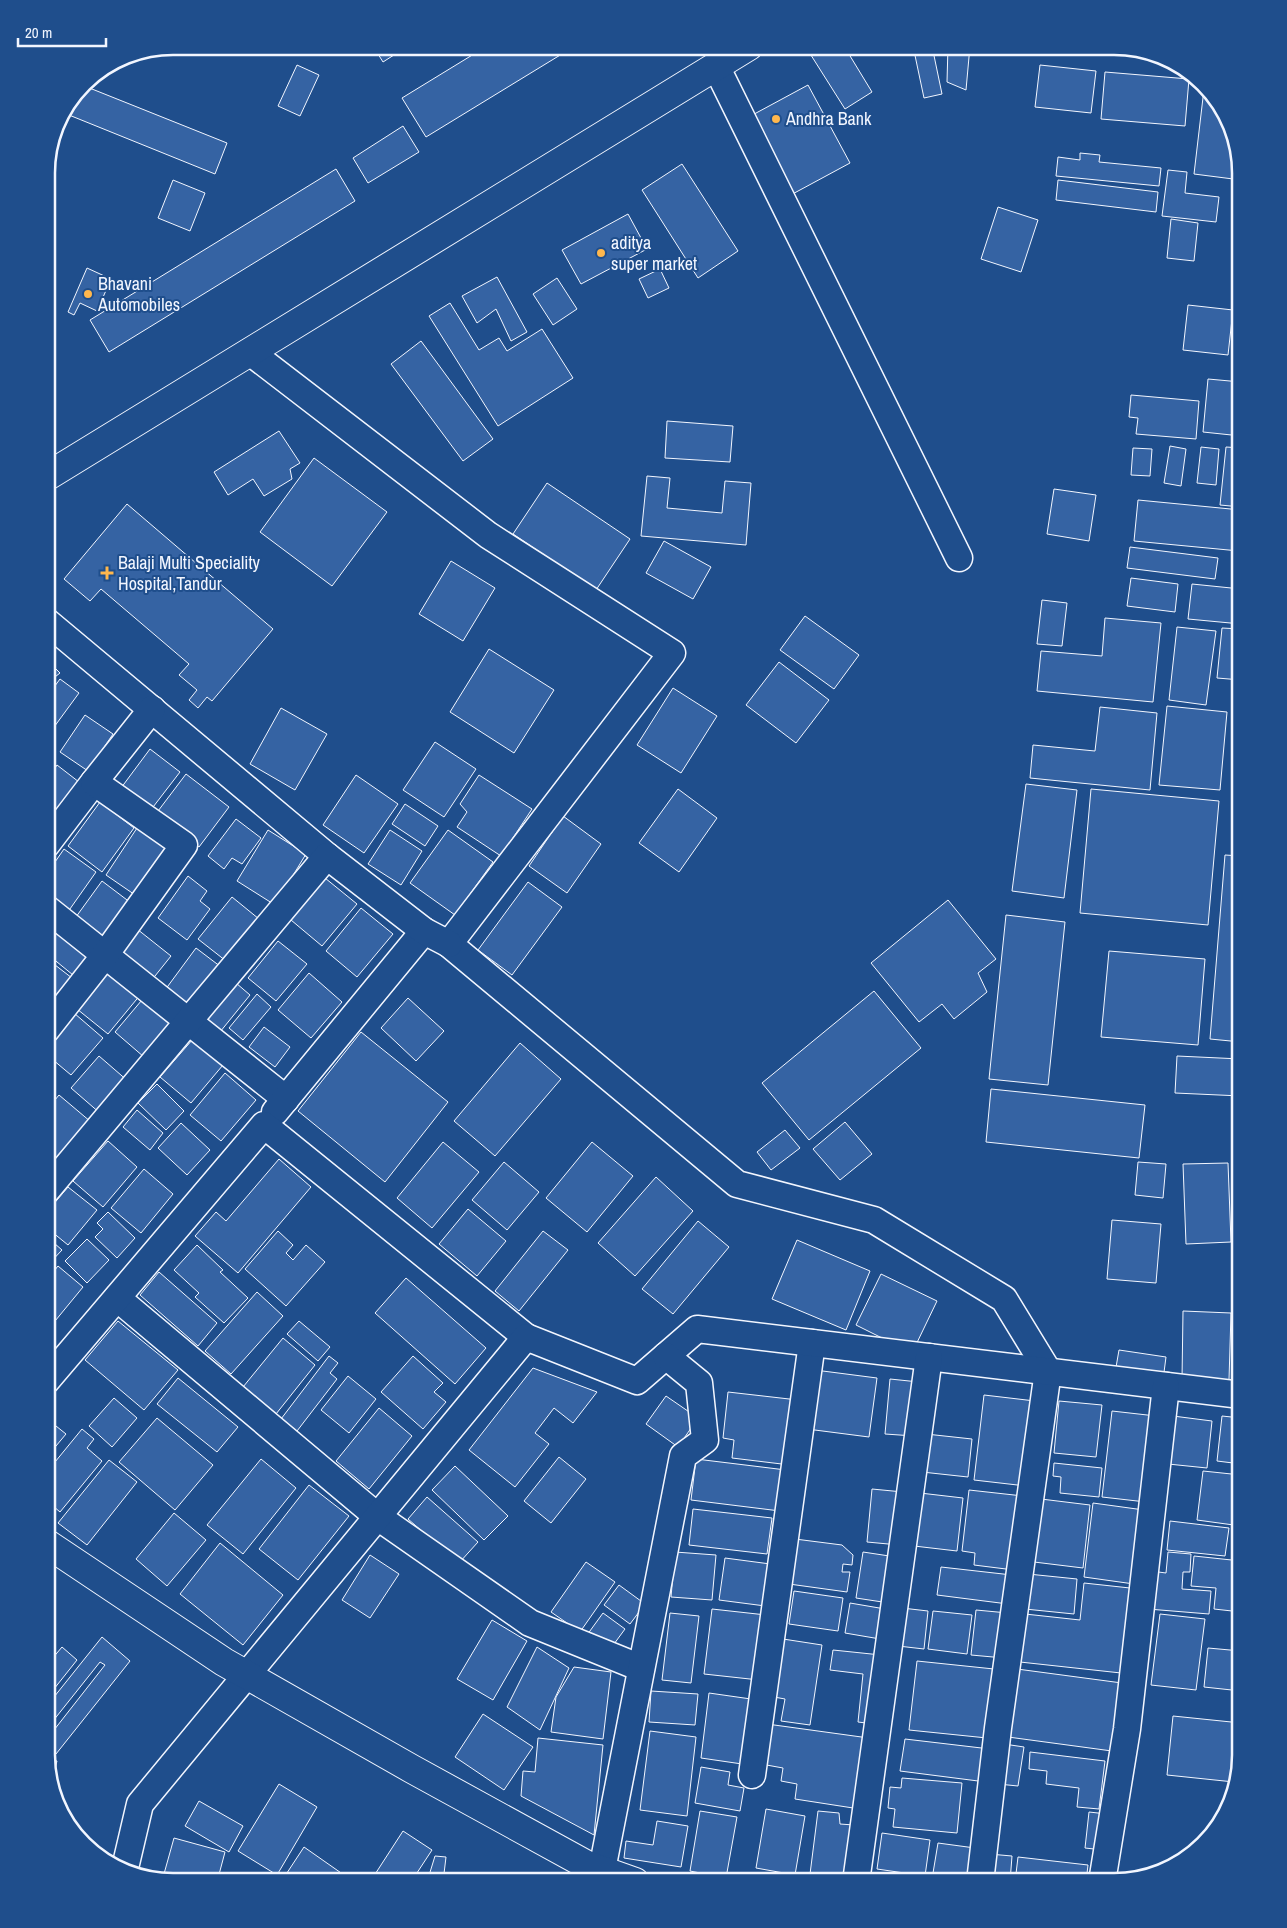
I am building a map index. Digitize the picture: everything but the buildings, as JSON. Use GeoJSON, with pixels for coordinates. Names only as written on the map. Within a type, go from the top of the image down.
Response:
{"type":"FeatureCollection","features":[{"type":"Feature","properties":{"kind":"main road"},"geometry":{"type":"LineString","coordinates":[[55,471],[734,55]]}},
{"type":"Feature","properties":{"kind":"main road"},"geometry":{"type":"LineString","coordinates":[[55,1549],[224,1662],[412,1769],[587,1865],[610,1873]]}},
{"type":"Feature","properties":{"kind":"street"},"geometry":{"type":"LineString","coordinates":[[716,66],[959,558]]}},
{"type":"Feature","properties":{"kind":"street"},"geometry":{"type":"LineString","coordinates":[[250,352],[488,535],[672,653],[449,944]]}},
{"type":"Feature","properties":{"kind":"street"},"geometry":{"type":"LineString","coordinates":[[55,628],[327,856],[424,932],[449,944],[737,1184],[874,1220],[1004,1299],[1048,1371],[998,1728],[981,1873]]}},
{"type":"Feature","properties":{"kind":"street"},"geometry":{"type":"LineString","coordinates":[[55,833],[152,709]]}},
{"type":"Feature","properties":{"kind":"street"},"geometry":{"type":"LineString","coordinates":[[55,1019],[105,955],[184,845],[94,782]]}},
{"type":"Feature","properties":{"kind":"street"},"geometry":{"type":"LineString","coordinates":[[55,1180],[327,856]]}},
{"type":"Feature","properties":{"kind":"street"},"geometry":{"type":"LineString","coordinates":[[55,915],[286,1099]]}},
{"type":"Feature","properties":{"kind":"street"},"geometry":{"type":"LineString","coordinates":[[55,1370],[286,1099],[424,932]]}},
{"type":"Feature","properties":{"kind":"street"},"geometry":{"type":"LineString","coordinates":[[264,1125],[526,1337],[638,1381],[697,1329],[1232,1394]]}},
{"type":"Feature","properties":{"kind":"street"},"geometry":{"type":"LineString","coordinates":[[117,1298],[378,1517],[530,1623],[641,1668]]}},
{"type":"Feature","properties":{"kind":"street"},"geometry":{"type":"LineString","coordinates":[[126,1863],[140,1804],[526,1337]]}},
{"type":"Feature","properties":{"kind":"street"},"geometry":{"type":"LineString","coordinates":[[752,1775],[812,1343]]}},
{"type":"Feature","properties":{"kind":"street"},"geometry":{"type":"LineString","coordinates":[[602,1870],[683,1456],[705,1440],[699,1383],[666,1356]]}},
{"type":"Feature","properties":{"kind":"street"},"geometry":{"type":"LineString","coordinates":[[857,1873],[929,1357]]}},
{"type":"Feature","properties":{"kind":"street"},"geometry":{"type":"LineString","coordinates":[[1103,1873],[1127,1729],[1166,1386]]}},
{"type":"Feature","properties":{"kind":"place","name":"Andhra Bank"},"geometry":{"type":"Point","coordinates":[776,119]}},
{"type":"Feature","properties":{"kind":"place","name":"aditya super market"},"geometry":{"type":"Point","coordinates":[601,253]}},
{"type":"Feature","properties":{"kind":"place","name":"Bhavani Automobiles"},"geometry":{"type":"Point","coordinates":[88,294]}},
{"type":"Feature","properties":{"kind":"place","name":"Balaji Multi Speciality Hospital,Tandur"},"geometry":{"type":"Point","coordinates":[107,573]}}]}
